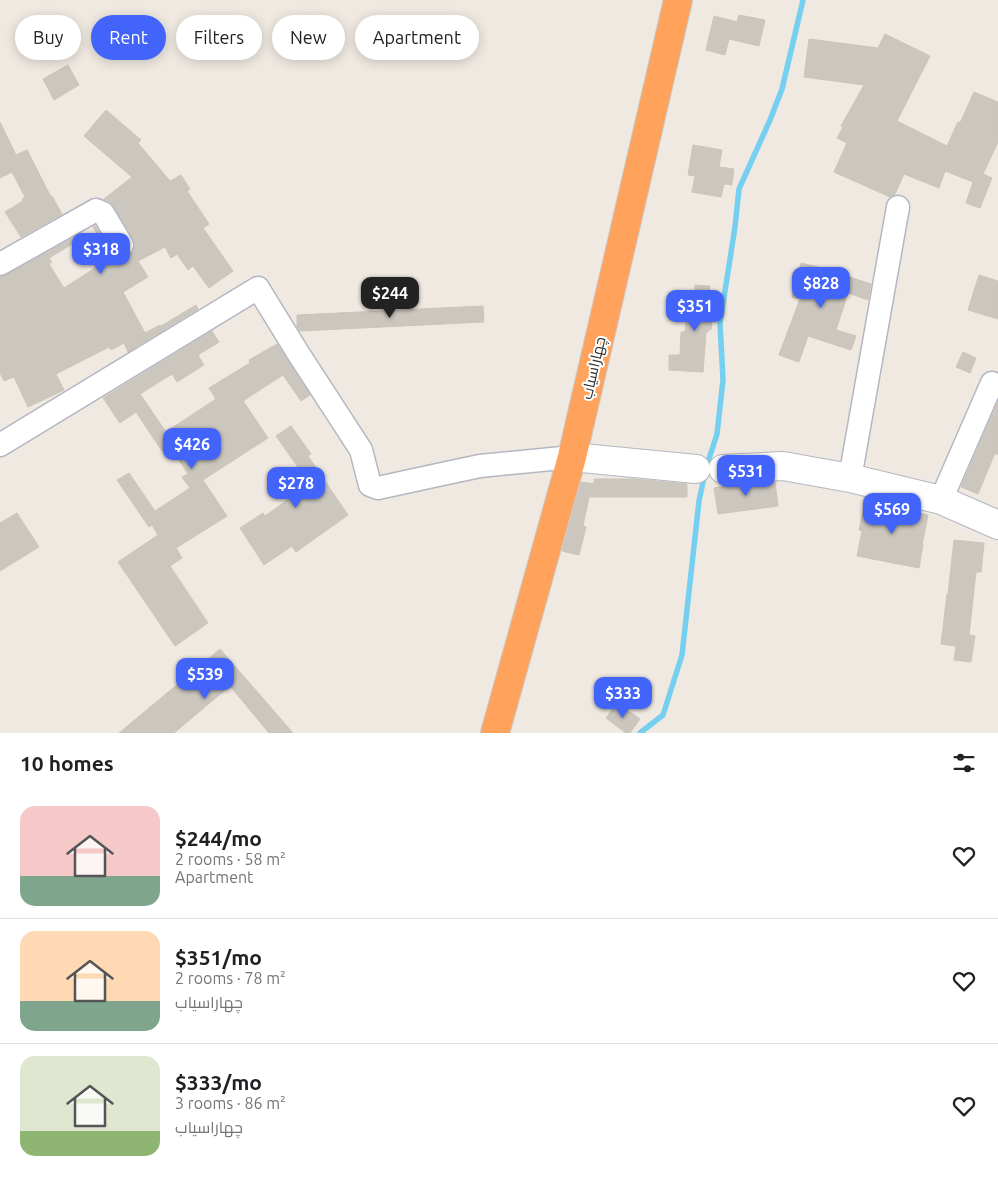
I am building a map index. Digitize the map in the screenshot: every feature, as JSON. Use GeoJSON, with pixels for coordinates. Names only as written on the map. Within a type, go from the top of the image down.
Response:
{"type":"FeatureCollection","features":[{"type":"Feature","properties":{"kind":"highway","name":"چهاراسیاب"},"geometry":{"type":"LineString","coordinates":[[495,733],[572,457],[678,0]]}},
{"type":"Feature","properties":{"kind":"street"},"geometry":{"type":"LineString","coordinates":[[850,478],[898,207]]}},
{"type":"Feature","properties":{"kind":"street"},"geometry":{"type":"LineString","coordinates":[[0,264],[96,210],[103,213],[122,245]]}},
{"type":"Feature","properties":{"kind":"street"},"geometry":{"type":"LineString","coordinates":[[0,445],[258,288],[361,450],[370,485],[378,488],[480,466],[572,457],[696,469],[782,466],[850,478],[941,500],[998,525]]}},
{"type":"Feature","properties":{"kind":"street"},"geometry":{"type":"LineString","coordinates":[[941,500],[992,383],[998,387]]}},
{"type":"Feature","properties":{"kind":"building"},"geometry":{"type":"Polygon","coordinates":[[[739,15],[765,20],[759,46],[729,39],[725,55],[706,50],[714,16],[737,22],[739,15]]]}},
{"type":"Feature","properties":{"kind":"building"},"geometry":{"type":"Polygon","coordinates":[[[885,34],[930,56],[897,121],[947,146],[974,92],[998,102],[998,142],[983,174],[992,178],[980,208],[966,203],[973,182],[945,171],[939,188],[904,174],[895,194],[890,197],[834,172],[847,143],[837,138],[843,127],[841,126],[864,85],[804,77],[809,39],[878,48],[885,34]]]}},
{"type":"Feature","properties":{"kind":"building"},"geometry":{"type":"Polygon","coordinates":[[[68,65],[79,85],[54,100],[43,79],[68,65]]]}},
{"type":"Feature","properties":{"kind":"building"},"geometry":{"type":"Polygon","coordinates":[[[106,110],[141,140],[138,143],[170,181],[181,175],[190,189],[187,191],[209,224],[203,228],[233,271],[209,288],[193,266],[188,270],[177,254],[171,258],[165,247],[138,261],[148,277],[123,292],[145,333],[161,326],[196,305],[198,309],[128,352],[124,343],[111,350],[109,347],[56,374],[64,390],[28,407],[14,377],[4,381],[0,373],[0,277],[75,237],[77,241],[49,258],[52,262],[49,264],[64,288],[112,257],[93,227],[95,226],[115,256],[122,258],[134,251],[135,244],[133,238],[114,206],[104,199],[132,177],[84,136],[106,110]]]}},
{"type":"Feature","properties":{"kind":"building"},"geometry":{"type":"Polygon","coordinates":[[[0,122],[16,155],[27,150],[62,214],[21,237],[5,212],[23,201],[22,199],[25,197],[12,172],[0,178],[0,122]]]}},
{"type":"Feature","properties":{"kind":"building"},"geometry":{"type":"Polygon","coordinates":[[[693,145],[722,150],[719,167],[734,169],[732,185],[724,184],[721,197],[692,192],[695,176],[688,175],[693,145]]]}},
{"type":"Feature","properties":{"kind":"building"},"geometry":{"type":"Polygon","coordinates":[[[801,263],[834,271],[871,284],[868,300],[848,293],[836,330],[856,336],[851,350],[808,336],[799,362],[779,355],[800,299],[792,297],[801,263]]]}},
{"type":"Feature","properties":{"kind":"building"},"geometry":{"type":"Polygon","coordinates":[[[979,275],[998,281],[998,319],[968,310],[979,275]]]}},
{"type":"Feature","properties":{"kind":"building"},"geometry":{"type":"Polygon","coordinates":[[[695,285],[710,286],[709,293],[713,293],[711,330],[708,329],[708,332],[706,332],[703,372],[669,370],[669,355],[680,355],[681,332],[685,332],[688,292],[695,292],[695,285]]]}},
{"type":"Feature","properties":{"kind":"building"},"geometry":{"type":"Polygon","coordinates":[[[483,306],[484,322],[300,331],[297,327],[297,315],[483,306]]]}},
{"type":"Feature","properties":{"kind":"building"},"geometry":{"type":"Polygon","coordinates":[[[212,331],[219,342],[198,355],[204,365],[177,382],[172,374],[140,394],[166,432],[216,399],[209,388],[250,363],[249,360],[277,344],[310,395],[301,401],[283,375],[243,401],[268,438],[203,480],[227,516],[176,548],[182,558],[170,566],[208,623],[175,646],[118,562],[158,535],[152,525],[149,527],[117,480],[129,473],[155,511],[190,488],[182,477],[188,474],[170,446],[162,451],[136,412],[120,423],[103,398],[212,331]]]}},
{"type":"Feature","properties":{"kind":"building"},"geometry":{"type":"Polygon","coordinates":[[[963,352],[976,358],[970,373],[956,367],[963,352]]]}},
{"type":"Feature","properties":{"kind":"building"},"geometry":{"type":"Polygon","coordinates":[[[998,402],[998,455],[995,453],[978,494],[961,487],[998,402]]]}},
{"type":"Feature","properties":{"kind":"building"},"geometry":{"type":"Polygon","coordinates":[[[291,426],[311,454],[308,456],[348,515],[296,552],[292,546],[264,565],[240,528],[263,513],[265,516],[309,483],[276,436],[291,426]]]}},
{"type":"Feature","properties":{"kind":"building"},"geometry":{"type":"Polygon","coordinates":[[[594,479],[635,479],[687,484],[687,497],[589,497],[583,526],[586,527],[579,555],[562,551],[581,482],[594,484],[594,479]]]}},
{"type":"Feature","properties":{"kind":"building"},"geometry":{"type":"Polygon","coordinates":[[[775,482],[778,506],[718,514],[714,488],[747,483],[775,482]]]}},
{"type":"Feature","properties":{"kind":"building"},"geometry":{"type":"Polygon","coordinates":[[[865,502],[928,515],[919,568],[857,556],[862,531],[859,530],[865,502]]]}},
{"type":"Feature","properties":{"kind":"building"},"geometry":{"type":"Polygon","coordinates":[[[17,513],[39,547],[0,571],[0,523],[17,513]]]}},
{"type":"Feature","properties":{"kind":"building"},"geometry":{"type":"Polygon","coordinates":[[[954,540],[984,543],[981,572],[976,572],[969,635],[975,636],[971,662],[954,660],[956,646],[941,644],[954,540]]]}},
{"type":"Feature","properties":{"kind":"building"},"geometry":{"type":"Polygon","coordinates":[[[220,649],[293,733],[269,733],[230,686],[174,733],[119,733],[220,649]]]}},
{"type":"Feature","properties":{"kind":"building"},"geometry":{"type":"Polygon","coordinates":[[[617,703],[640,719],[630,733],[626,733],[606,718],[617,703]]]}},
{"type":"Feature","properties":{"kind":"waterway"},"geometry":{"type":"LineString","coordinates":[[640,733],[663,715],[682,655],[699,501],[706,468],[717,434],[723,380],[720,323],[739,189],[782,89],[803,0]]}}]}
